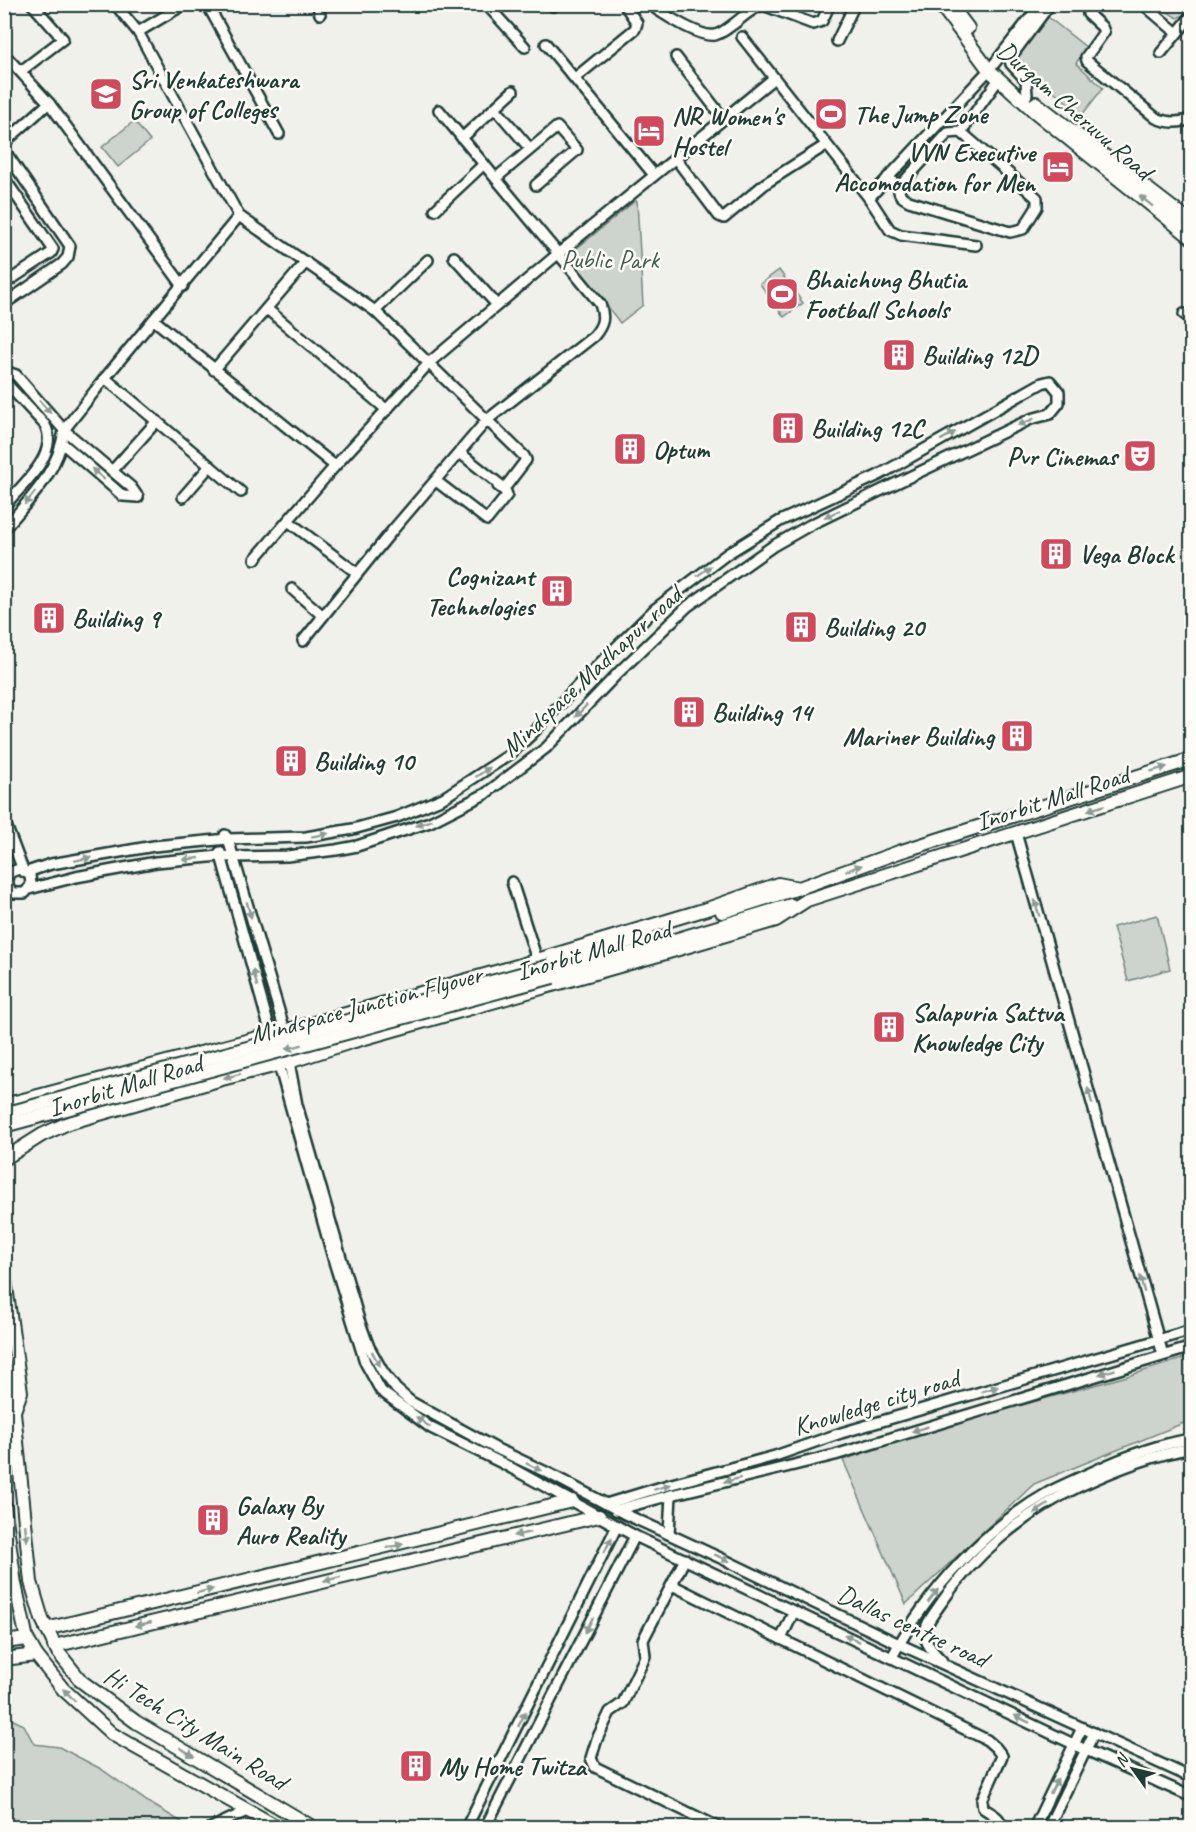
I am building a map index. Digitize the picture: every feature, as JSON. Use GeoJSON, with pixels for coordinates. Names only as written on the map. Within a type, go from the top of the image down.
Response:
{"type":"FeatureCollection","features":[{"type":"Feature","properties":{"kind":"main road","name":"Durgam Cheruvu Road"},"geometry":{"type":"LineString","coordinates":[[940,4],[995,71],[1042,118],[1191,238]]}},
{"type":"Feature","properties":{"kind":"main road","name":"Durgam Cheruvu Road"},"geometry":{"type":"LineString","coordinates":[[950,4],[995,71],[1191,223]]}},
{"type":"Feature","properties":{"kind":"main road","name":"Inorbit Mall Road"},"geometry":{"type":"LineString","coordinates":[[4,1105],[537,960],[711,908],[778,884],[799,888],[894,853],[1191,759]]}},
{"type":"Feature","properties":{"kind":"main road","name":"Inorbit Mall Road"},"geometry":{"type":"LineString","coordinates":[[4,1159],[42,1135],[68,1123],[222,1078],[284,1064],[311,1054],[776,920],[807,900],[1191,776]]}},
{"type":"Feature","properties":{"kind":"main road","name":"Mindspace Junction Flyover"},"geometry":{"type":"LineString","coordinates":[[4,1114],[551,971],[799,888]]}},
{"type":"Feature","properties":{"kind":"main road","name":"Mindspace Junction Flyover"},"geometry":{"type":"LineString","coordinates":[[4,1126],[807,900]]}},
{"type":"Feature","properties":{"kind":"main road"},"geometry":{"type":"LineString","coordinates":[[466,980],[473,1007]]}},
{"type":"Feature","properties":{"kind":"main road"},"geometry":{"type":"LineString","coordinates":[[137,1070],[144,1101]]}},
{"type":"Feature","properties":{"kind":"main road"},"geometry":{"type":"LineString","coordinates":[[4,1273],[21,1392],[14,1412]]}},
{"type":"Feature","properties":{"kind":"main road"},"geometry":{"type":"LineString","coordinates":[[7,1370],[14,1412]]}},
{"type":"Feature","properties":{"kind":"main road","name":"Hi Tech City Main Road"},"geometry":{"type":"LineString","coordinates":[[14,1412],[31,1582],[54,1646],[81,1681],[136,1722],[314,1827]]}},
{"type":"Feature","properties":{"kind":"main road"},"geometry":{"type":"LineString","coordinates":[[46,1629],[572,1501]]}},
{"type":"Feature","properties":{"kind":"main road","name":"Hi Tech City Main Road"},"geometry":{"type":"LineString","coordinates":[[4,1504],[15,1584],[27,1639],[36,1655],[63,1689],[112,1734],[279,1827]]}},
{"type":"Feature","properties":{"kind":"main road"},"geometry":{"type":"LineString","coordinates":[[54,1646],[599,1516]]}},
{"type":"Feature","properties":{"kind":"main road"},"geometry":{"type":"LineString","coordinates":[[477,1525],[481,1544]]}},
{"type":"Feature","properties":{"kind":"main road"},"geometry":{"type":"LineString","coordinates":[[4,1642],[27,1639]]}},
{"type":"Feature","properties":{"kind":"main road"},"geometry":{"type":"LineString","coordinates":[[4,1659],[36,1655]]}},
{"type":"Feature","properties":{"kind":"main road"},"geometry":{"type":"LineString","coordinates":[[266,1820],[274,1805]]}},
{"type":"Feature","properties":{"kind":"street"},"geometry":{"type":"LineString","coordinates":[[21,71],[63,39],[33,4]]}},
{"type":"Feature","properties":{"kind":"street"},"geometry":{"type":"LineString","coordinates":[[115,4],[138,32],[239,216],[375,311],[430,362],[526,460],[507,485],[502,487],[459,454]]}},
{"type":"Feature","properties":{"kind":"street"},"geometry":{"type":"LineString","coordinates":[[138,32],[185,4]]}},
{"type":"Feature","properties":{"kind":"street"},"geometry":{"type":"LineString","coordinates":[[207,4],[279,134]]}},
{"type":"Feature","properties":{"kind":"street"},"geometry":{"type":"LineString","coordinates":[[486,4],[525,47]]}},
{"type":"Feature","properties":{"kind":"street"},"geometry":{"type":"LineString","coordinates":[[576,78],[635,29],[637,23],[624,4]]}},
{"type":"Feature","properties":{"kind":"street"},"geometry":{"type":"LineString","coordinates":[[655,4],[656,9],[677,21],[714,36],[756,7],[763,5],[813,24],[822,21],[830,4]]}},
{"type":"Feature","properties":{"kind":"street"},"geometry":{"type":"LineString","coordinates":[[837,41],[855,4]]}},
{"type":"Feature","properties":{"kind":"street"},"geometry":{"type":"LineString","coordinates":[[961,132],[995,71],[1041,4]]}},
{"type":"Feature","properties":{"kind":"street"},"geometry":{"type":"LineString","coordinates":[[1027,95],[1026,80],[1011,64],[1010,58],[1050,4]]}},
{"type":"Feature","properties":{"kind":"street"},"geometry":{"type":"LineString","coordinates":[[1094,4],[1088,14],[1104,29],[1104,32],[1086,57],[1087,61],[1156,118],[1167,122],[1182,122],[1191,117]]}},
{"type":"Feature","properties":{"kind":"street"},"geometry":{"type":"LineString","coordinates":[[1143,4],[1178,33]]}},
{"type":"Feature","properties":{"kind":"street"},"geometry":{"type":"LineString","coordinates":[[1161,53],[1191,15]]}},
{"type":"Feature","properties":{"kind":"street"},"geometry":{"type":"LineString","coordinates":[[742,37],[869,198],[886,225],[895,233],[976,245]]}},
{"type":"Feature","properties":{"kind":"street"},"geometry":{"type":"LineString","coordinates":[[546,44],[654,175]]}},
{"type":"Feature","properties":{"kind":"street"},"geometry":{"type":"LineString","coordinates":[[4,54],[49,103],[183,285]]}},
{"type":"Feature","properties":{"kind":"street"},"geometry":{"type":"LineString","coordinates":[[676,57],[726,116]]}},
{"type":"Feature","properties":{"kind":"street"},"geometry":{"type":"LineString","coordinates":[[869,198],[995,71]]}},
{"type":"Feature","properties":{"kind":"street"},"geometry":{"type":"LineString","coordinates":[[255,559],[335,466],[430,362],[559,253],[774,78]]}},
{"type":"Feature","properties":{"kind":"street"},"geometry":{"type":"LineString","coordinates":[[704,84],[726,116]]}},
{"type":"Feature","properties":{"kind":"street"},"geometry":{"type":"LineString","coordinates":[[462,138],[513,91]]}},
{"type":"Feature","properties":{"kind":"street"},"geometry":{"type":"LineString","coordinates":[[4,143],[49,103]]}},
{"type":"Feature","properties":{"kind":"street"},"geometry":{"type":"LineString","coordinates":[[495,108],[526,144]]}},
{"type":"Feature","properties":{"kind":"street"},"geometry":{"type":"LineString","coordinates":[[303,640],[488,420],[594,336],[604,321],[600,304],[439,110]]}},
{"type":"Feature","properties":{"kind":"street"},"geometry":{"type":"LineString","coordinates":[[496,178],[557,127],[577,150],[536,185]]}},
{"type":"Feature","properties":{"kind":"street"},"geometry":{"type":"LineString","coordinates":[[961,132],[1037,198],[1036,207],[1023,229],[1010,232],[909,201],[899,193],[899,187],[948,133],[961,132]]}},
{"type":"Feature","properties":{"kind":"street"},"geometry":{"type":"LineString","coordinates":[[676,159],[719,216],[724,218],[766,183],[826,145]]}},
{"type":"Feature","properties":{"kind":"street"},"geometry":{"type":"LineString","coordinates":[[4,150],[70,246],[68,257],[62,264],[4,304]]}},
{"type":"Feature","properties":{"kind":"street"},"geometry":{"type":"LineString","coordinates":[[435,210],[484,164]]}},
{"type":"Feature","properties":{"kind":"street"},"geometry":{"type":"LineString","coordinates":[[888,177],[899,187]]}},
{"type":"Feature","properties":{"kind":"street"},"geometry":{"type":"LineString","coordinates":[[4,178],[52,249],[51,254],[4,284]]}},
{"type":"Feature","properties":{"kind":"street"},"geometry":{"type":"LineString","coordinates":[[4,529],[36,492],[53,467],[64,430],[239,216]]}},
{"type":"Feature","properties":{"kind":"street"},"geometry":{"type":"LineString","coordinates":[[454,257],[497,305]]}},
{"type":"Feature","properties":{"kind":"street"},"geometry":{"type":"LineString","coordinates":[[375,311],[428,260]]}},
{"type":"Feature","properties":{"kind":"street"},"geometry":{"type":"LineString","coordinates":[[214,370],[306,262]]}},
{"type":"Feature","properties":{"kind":"street"},"geometry":{"type":"LineString","coordinates":[[267,309],[387,410]]}},
{"type":"Feature","properties":{"kind":"street"},"geometry":{"type":"LineString","coordinates":[[154,320],[335,466]]}},
{"type":"Feature","properties":{"kind":"street"},"geometry":{"type":"LineString","coordinates":[[4,371],[16,375],[64,430],[113,470],[138,497],[123,496],[62,443]]}},
{"type":"Feature","properties":{"kind":"street"},"geometry":{"type":"LineString","coordinates":[[105,378],[241,492]]}},
{"type":"Feature","properties":{"kind":"street"},"geometry":{"type":"LineString","coordinates":[[4,381],[36,414],[48,431],[49,446],[45,458],[4,506]]}},
{"type":"Feature","properties":{"kind":"street","name":"Mindspace Madhapur road"},"geometry":{"type":"LineString","coordinates":[[25,871],[51,864],[154,846],[224,840],[306,837],[353,829],[397,817],[443,798],[509,755],[532,735],[581,682],[650,614],[727,554],[780,521],[879,475],[1041,383],[1050,381],[1059,392],[1059,403],[1050,414],[1031,419],[884,489],[773,546],[692,604],[620,671],[546,748],[485,794],[430,822],[357,846],[287,856],[220,856],[156,862],[76,877],[29,889]]}},
{"type":"Feature","properties":{"kind":"street"},"geometry":{"type":"LineString","coordinates":[[113,470],[157,421]]}},
{"type":"Feature","properties":{"kind":"street"},"geometry":{"type":"LineString","coordinates":[[436,481],[487,520],[489,519],[507,493],[459,454]]}},
{"type":"Feature","properties":{"kind":"street"},"geometry":{"type":"LineString","coordinates":[[183,497],[210,466]]}},
{"type":"Feature","properties":{"kind":"street"},"geometry":{"type":"LineString","coordinates":[[879,475],[884,489]]}},
{"type":"Feature","properties":{"kind":"street"},"geometry":{"type":"LineString","coordinates":[[288,521],[357,573]]}},
{"type":"Feature","properties":{"kind":"street"},"geometry":{"type":"LineString","coordinates":[[292,589],[323,616]]}},
{"type":"Feature","properties":{"kind":"street","name":"Mindspace Madhapur road"},"geometry":{"type":"LineString","coordinates":[[532,735],[546,748]]}},
{"type":"Feature","properties":{"kind":"street"},"geometry":{"type":"LineString","coordinates":[[4,820],[25,871],[32,880],[25,893],[4,899]]}},
{"type":"Feature","properties":{"kind":"street"},"geometry":{"type":"LineString","coordinates":[[1016,832],[1163,1355]]}},
{"type":"Feature","properties":{"kind":"street"},"geometry":{"type":"LineString","coordinates":[[224,840],[220,856],[271,1034]]}},
{"type":"Feature","properties":{"kind":"street"},"geometry":{"type":"LineString","coordinates":[[224,840],[240,879],[285,1030]]}},
{"type":"Feature","properties":{"kind":"street"},"geometry":{"type":"LineString","coordinates":[[4,864],[9,889],[19,895]]}},
{"type":"Feature","properties":{"kind":"street"},"geometry":{"type":"LineString","coordinates":[[7,878],[11,872],[19,869],[25,871]]}},
{"type":"Feature","properties":{"kind":"street"},"geometry":{"type":"LineString","coordinates":[[512,882],[537,960]]}},
{"type":"Feature","properties":{"kind":"street"},"geometry":{"type":"LineString","coordinates":[[284,1064],[301,1134]]}},
{"type":"Feature","properties":{"kind":"street","name":"Dallas centre road"},"geometry":{"type":"LineString","coordinates":[[301,1134],[369,1347],[383,1372],[396,1389],[411,1402],[616,1510],[899,1644],[1191,1778]]}},
{"type":"Feature","properties":{"kind":"street","name":"Dallas centre road"},"geometry":{"type":"LineString","coordinates":[[301,1134],[335,1265],[365,1362],[381,1391],[432,1428],[635,1536],[1086,1750],[1191,1797]]}},
{"type":"Feature","properties":{"kind":"street","name":"Knowledge city road"},"geometry":{"type":"LineString","coordinates":[[606,1504],[1191,1330]]}},
{"type":"Feature","properties":{"kind":"street","name":"Knowledge city road"},"geometry":{"type":"LineString","coordinates":[[616,1510],[835,1455],[1191,1347]]}},
{"type":"Feature","properties":{"kind":"street"},"geometry":{"type":"LineString","coordinates":[[458,1441],[463,1431]]}},
{"type":"Feature","properties":{"kind":"street"},"geometry":{"type":"LineString","coordinates":[[892,1657],[919,1614],[953,1571],[982,1542],[1012,1518],[1050,1492],[1136,1452],[1191,1439]]}},
{"type":"Feature","properties":{"kind":"street"},"geometry":{"type":"LineString","coordinates":[[947,1665],[927,1642],[926,1629],[956,1582],[995,1543],[1043,1508],[1077,1487],[1136,1461],[1191,1448]]}},
{"type":"Feature","properties":{"kind":"street"},"geometry":{"type":"LineString","coordinates":[[669,1534],[671,1495]]}},
{"type":"Feature","properties":{"kind":"street"},"geometry":{"type":"LineString","coordinates":[[466,1827],[617,1526]]}},
{"type":"Feature","properties":{"kind":"street"},"geometry":{"type":"LineString","coordinates":[[485,1827],[635,1536]]}},
{"type":"Feature","properties":{"kind":"street"},"geometry":{"type":"LineString","coordinates":[[685,1559],[643,1640],[645,1656],[643,1661],[623,1703],[608,1715],[592,1749],[591,1758],[595,1767],[720,1827]]}},
{"type":"Feature","properties":{"kind":"street"},"geometry":{"type":"LineString","coordinates":[[672,1585],[987,1740],[1002,1756],[982,1800],[983,1808],[998,1817],[1001,1827]]}},
{"type":"Feature","properties":{"kind":"street"},"geometry":{"type":"LineString","coordinates":[[781,1639],[794,1611]]}},
{"type":"Feature","properties":{"kind":"street"},"geometry":{"type":"LineString","coordinates":[[1034,1827],[1082,1728]]}},
{"type":"Feature","properties":{"kind":"street"},"geometry":{"type":"LineString","coordinates":[[1048,1827],[1094,1733]]}},
{"type":"Feature","properties":{"kind":"street"},"geometry":{"type":"LineString","coordinates":[[216,1827],[249,1810]]}},
{"type":"Feature","properties":{"kind":"green space"},"geometry":{"type":"Polygon","coordinates":[[[1157,5],[1191,5],[1182,16],[1177,18],[1157,5]]]}},
{"type":"Feature","properties":{"kind":"green space"},"geometry":{"type":"Polygon","coordinates":[[[1048,17],[1087,48],[1076,63],[1103,88],[1082,115],[1016,59],[1048,17]]]}},
{"type":"Feature","properties":{"kind":"green space"},"geometry":{"type":"Polygon","coordinates":[[[134,121],[150,141],[118,167],[102,147],[134,121]]]}},
{"type":"Feature","properties":{"kind":"green space","name":"Public Park"},"geometry":{"type":"Polygon","coordinates":[[[637,201],[643,305],[620,323],[571,259],[571,253],[637,201]]]}},
{"type":"Feature","properties":{"kind":"green space","name":"Bhaichung Bhutia Football Schools"},"geometry":{"type":"Polygon","coordinates":[[[779,270],[803,303],[784,317],[760,284],[779,270]]]}},
{"type":"Feature","properties":{"kind":"green space"},"geometry":{"type":"Polygon","coordinates":[[[1157,915],[1170,969],[1128,981],[1113,927],[1157,915]]]}},
{"type":"Feature","properties":{"kind":"green space"},"geometry":{"type":"Polygon","coordinates":[[[1191,1356],[1191,1420],[1034,1484],[906,1604],[843,1460],[938,1428],[1131,1375],[1191,1356]]]}},
{"type":"Feature","properties":{"kind":"green space"},"geometry":{"type":"Polygon","coordinates":[[[5,1716],[24,1725],[34,1744],[59,1747],[101,1769],[148,1802],[190,1827],[5,1827],[5,1716]]]}},
{"type":"Feature","properties":{"kind":"tunnel"},"geometry":{"type":"LineString","coordinates":[[4,1354],[7,1370]]}},
{"type":"Feature","properties":{"kind":"place","name":"Sri Venkateshwara Group of Colleges"},"geometry":{"type":"Point","coordinates":[106,94]}},
{"type":"Feature","properties":{"kind":"place","name":"The Jump Zone"},"geometry":{"type":"Point","coordinates":[831,114]}},
{"type":"Feature","properties":{"kind":"place","name":"NR Women's Hostel"},"geometry":{"type":"Point","coordinates":[649,131]}},
{"type":"Feature","properties":{"kind":"place","name":"VVN Executive Accomodation for Men"},"geometry":{"type":"Point","coordinates":[1058,167]}},
{"type":"Feature","properties":{"kind":"place","name":"Bhaichung Bhutia Football Schools"},"geometry":{"type":"Point","coordinates":[782,294]}},
{"type":"Feature","properties":{"kind":"place","name":"Building 12D"},"geometry":{"type":"Point","coordinates":[899,355]}},
{"type":"Feature","properties":{"kind":"place","name":"Building 12C"},"geometry":{"type":"Point","coordinates":[788,428]}},
{"type":"Feature","properties":{"kind":"place","name":"Optum"},"geometry":{"type":"Point","coordinates":[630,449]}},
{"type":"Feature","properties":{"kind":"place","name":"Pvr Cinemas"},"geometry":{"type":"Point","coordinates":[1140,456]}},
{"type":"Feature","properties":{"kind":"place","name":"Vega Block"},"geometry":{"type":"Point","coordinates":[1056,554]}},
{"type":"Feature","properties":{"kind":"place","name":"Cognizant Technologies"},"geometry":{"type":"Point","coordinates":[557,591]}},
{"type":"Feature","properties":{"kind":"place","name":"Building 9"},"geometry":{"type":"Point","coordinates":[49,618]}},
{"type":"Feature","properties":{"kind":"place","name":"Building 20"},"geometry":{"type":"Point","coordinates":[801,627]}},
{"type":"Feature","properties":{"kind":"place","name":"Building 14"},"geometry":{"type":"Point","coordinates":[689,712]}},
{"type":"Feature","properties":{"kind":"place","name":"Mariner Building"},"geometry":{"type":"Point","coordinates":[1017,736]}},
{"type":"Feature","properties":{"kind":"place","name":"Building 10"},"geometry":{"type":"Point","coordinates":[291,761]}},
{"type":"Feature","properties":{"kind":"place","name":"Salapuria Sattva Knowledge City"},"geometry":{"type":"Point","coordinates":[889,1027]}},
{"type":"Feature","properties":{"kind":"place","name":"Galaxy By Auro Reality"},"geometry":{"type":"Point","coordinates":[213,1520]}},
{"type":"Feature","properties":{"kind":"place","name":"My Home Twitza"},"geometry":{"type":"Point","coordinates":[416,1766]}}]}
